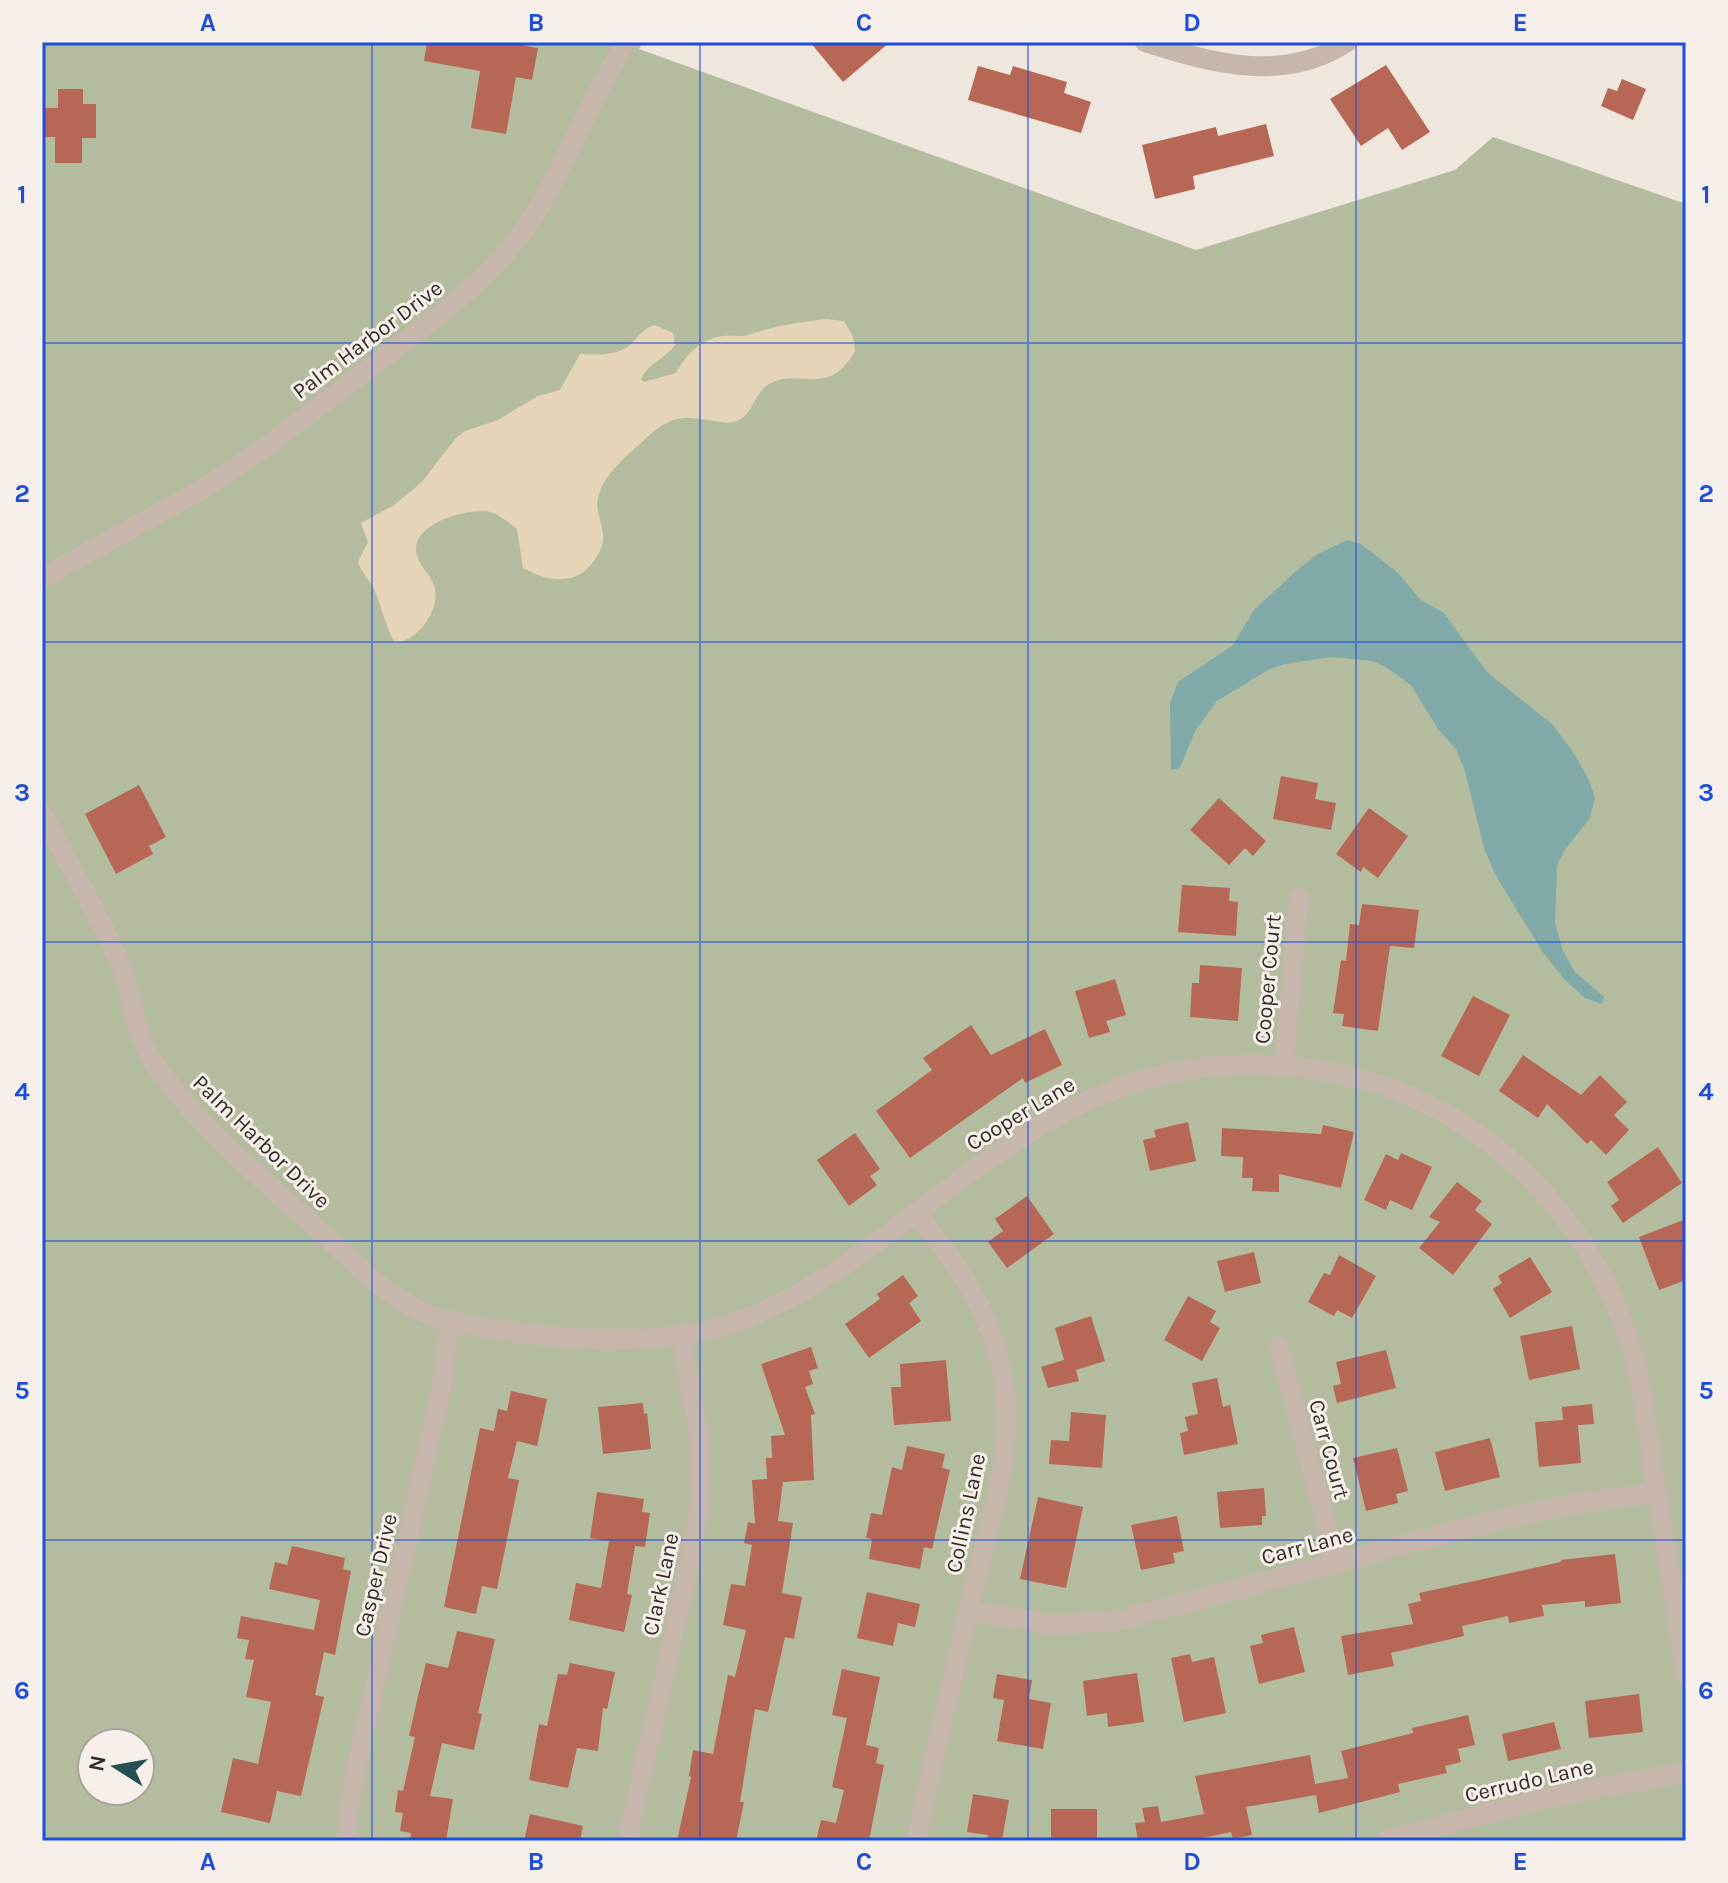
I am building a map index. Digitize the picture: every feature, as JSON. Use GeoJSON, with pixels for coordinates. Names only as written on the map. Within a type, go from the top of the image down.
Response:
{"type":"FeatureCollection","features":[{"type":"Feature","properties":{"kind":"street","name":"Palm Harbor Drive"},"geometry":{"type":"LineString","coordinates":[[42,578],[237,467],[469,291],[506,251],[535,213],[626,42]]}},
{"type":"Feature","properties":{"kind":"street"},"geometry":{"type":"LineString","coordinates":[[1145,42],[1212,62],[1256,67],[1311,60],[1347,42]]}},
{"type":"Feature","properties":{"kind":"street","name":"Palm Harbor Drive"},"geometry":{"type":"LineString","coordinates":[[42,813],[118,957],[128,986],[133,1019],[143,1043],[175,1090],[218,1136],[368,1273],[412,1306],[450,1320]]}},
{"type":"Feature","properties":{"kind":"street","name":"Cooper Court"},"geometry":{"type":"LineString","coordinates":[[1284,1065],[1299,897]]}},
{"type":"Feature","properties":{"kind":"street","name":"Cooper Lane"},"geometry":{"type":"LineString","coordinates":[[450,1320],[576,1339],[643,1340],[736,1322],[784,1301],[844,1266],[1028,1132],[1112,1089],[1193,1068],[1253,1064],[1284,1065],[1353,1077],[1430,1106],[1466,1126],[1500,1151],[1548,1197],[1585,1246],[1621,1315],[1638,1371],[1686,1675]]}},
{"type":"Feature","properties":{"kind":"street","name":"Collins Lane"},"geometry":{"type":"LineString","coordinates":[[916,1212],[978,1300],[998,1354],[1005,1391],[1003,1459],[916,1841]]}},
{"type":"Feature","properties":{"kind":"street","name":"Casper Drive"},"geometry":{"type":"LineString","coordinates":[[347,1841],[355,1773],[437,1409],[450,1320]]}},
{"type":"Feature","properties":{"kind":"street","name":"Clark Lane"},"geometry":{"type":"LineString","coordinates":[[627,1841],[701,1500],[699,1435],[681,1335]]}},
{"type":"Feature","properties":{"kind":"street","name":"Carr Court"},"geometry":{"type":"LineString","coordinates":[[1279,1347],[1336,1563]]}},
{"type":"Feature","properties":{"kind":"street","name":"Carr Lane"},"geometry":{"type":"LineString","coordinates":[[968,1610],[1042,1624],[1092,1624],[1134,1617],[1497,1520],[1573,1504],[1657,1492]]}},
{"type":"Feature","properties":{"kind":"street","name":"Cerrudo Lane"},"geometry":{"type":"LineString","coordinates":[[1384,1841],[1546,1798],[1686,1772]]}},
{"type":"Feature","properties":{"kind":"green space"},"geometry":{"type":"Polygon","coordinates":[[[42,42],[643,42],[639,49],[1196,250],[1455,170],[1493,137],[1686,204],[1686,1841],[42,1841],[42,42]]]}},
{"type":"Feature","properties":{"kind":"sand"},"geometry":{"type":"Polygon","coordinates":[[[827,319],[844,321],[853,337],[855,351],[845,366],[834,374],[824,378],[780,379],[769,384],[759,393],[745,416],[733,422],[689,418],[673,420],[651,433],[616,466],[598,498],[602,546],[593,562],[578,575],[551,578],[523,568],[517,529],[494,513],[485,511],[453,516],[423,532],[416,550],[435,589],[434,607],[419,631],[395,643],[374,589],[358,562],[368,542],[361,523],[394,505],[421,483],[465,431],[498,420],[538,396],[560,390],[580,354],[619,351],[655,325],[673,333],[675,345],[647,370],[641,380],[644,382],[676,373],[695,348],[708,340],[745,336],[827,319]]]}},
{"type":"Feature","properties":{"kind":"water"},"geometry":{"type":"Polygon","coordinates":[[[1347,540],[1361,544],[1397,572],[1421,600],[1443,612],[1487,672],[1553,725],[1589,780],[1595,798],[1590,818],[1564,851],[1557,866],[1555,923],[1563,951],[1575,972],[1604,997],[1602,1004],[1585,998],[1564,979],[1542,951],[1496,876],[1484,848],[1465,771],[1456,749],[1438,729],[1411,685],[1386,667],[1372,661],[1332,657],[1285,664],[1268,670],[1217,701],[1195,731],[1180,768],[1171,770],[1170,703],[1178,682],[1233,645],[1254,610],[1295,572],[1318,554],[1347,540]]]}},
{"type":"Feature","properties":{"kind":"building"},"geometry":{"type":"Polygon","coordinates":[[[427,42],[504,42],[538,48],[532,80],[516,77],[506,134],[471,128],[480,71],[424,61],[427,42]]]}},
{"type":"Feature","properties":{"kind":"building"},"geometry":{"type":"Polygon","coordinates":[[[810,42],[890,42],[843,82],[810,42]]]}},
{"type":"Feature","properties":{"kind":"building"},"geometry":{"type":"Polygon","coordinates":[[[1386,65],[1430,132],[1402,150],[1388,128],[1361,146],[1330,99],[1386,65]]]}},
{"type":"Feature","properties":{"kind":"building"},"geometry":{"type":"Polygon","coordinates":[[[978,66],[1010,75],[1013,66],[1067,82],[1064,93],[1091,102],[1081,133],[968,100],[978,66]]]}},
{"type":"Feature","properties":{"kind":"building"},"geometry":{"type":"Polygon","coordinates":[[[1622,79],[1646,89],[1633,120],[1601,106],[1608,88],[1617,91],[1622,79]]]}},
{"type":"Feature","properties":{"kind":"building"},"geometry":{"type":"Polygon","coordinates":[[[58,89],[83,89],[83,104],[96,104],[96,138],[82,138],[82,163],[55,163],[55,137],[42,137],[42,108],[58,108],[58,89]]]}},
{"type":"Feature","properties":{"kind":"building"},"geometry":{"type":"Polygon","coordinates":[[[1266,124],[1274,156],[1193,176],[1195,189],[1155,199],[1142,145],[1216,127],[1218,136],[1266,124]]]}},
{"type":"Feature","properties":{"kind":"building"},"geometry":{"type":"Polygon","coordinates":[[[1281,776],[1318,783],[1315,799],[1336,803],[1331,830],[1273,819],[1281,776]]]}},
{"type":"Feature","properties":{"kind":"building"},"geometry":{"type":"Polygon","coordinates":[[[139,785],[166,837],[149,846],[153,854],[116,874],[85,814],[139,785]]]}},
{"type":"Feature","properties":{"kind":"building"},"geometry":{"type":"Polygon","coordinates":[[[1219,798],[1266,841],[1253,856],[1245,848],[1229,865],[1190,830],[1219,798]]]}},
{"type":"Feature","properties":{"kind":"building"},"geometry":{"type":"Polygon","coordinates":[[[1369,808],[1408,836],[1378,878],[1363,867],[1361,872],[1336,854],[1369,808]]]}},
{"type":"Feature","properties":{"kind":"building"},"geometry":{"type":"Polygon","coordinates":[[[1182,885],[1230,888],[1229,901],[1238,902],[1236,936],[1178,932],[1182,885]]]}},
{"type":"Feature","properties":{"kind":"building"},"geometry":{"type":"Polygon","coordinates":[[[1362,904],[1419,910],[1414,948],[1390,946],[1378,1031],[1342,1026],[1344,1014],[1333,1013],[1341,960],[1346,961],[1350,924],[1359,925],[1362,904]]]}},
{"type":"Feature","properties":{"kind":"building"},"geometry":{"type":"Polygon","coordinates":[[[1200,965],[1242,968],[1238,1021],[1190,1017],[1192,983],[1199,983],[1200,965]]]}},
{"type":"Feature","properties":{"kind":"building"},"geometry":{"type":"Polygon","coordinates":[[[1115,979],[1126,1015],[1106,1021],[1110,1032],[1089,1038],[1075,991],[1115,979]]]}},
{"type":"Feature","properties":{"kind":"building"},"geometry":{"type":"Polygon","coordinates":[[[1473,996],[1510,1015],[1479,1076],[1441,1056],[1473,996]]]}},
{"type":"Feature","properties":{"kind":"building"},"geometry":{"type":"Polygon","coordinates":[[[971,1025],[991,1055],[1045,1029],[1062,1065],[1025,1083],[1023,1078],[910,1158],[876,1111],[932,1070],[923,1058],[971,1025]]]}},
{"type":"Feature","properties":{"kind":"building"},"geometry":{"type":"Polygon","coordinates":[[[1523,1055],[1581,1095],[1600,1075],[1627,1102],[1614,1115],[1629,1130],[1606,1155],[1591,1140],[1587,1144],[1547,1104],[1538,1118],[1499,1091],[1523,1055]]]}},
{"type":"Feature","properties":{"kind":"building"},"geometry":{"type":"Polygon","coordinates":[[[1188,1122],[1196,1161],[1150,1171],[1143,1140],[1156,1137],[1154,1130],[1188,1122]]]}},
{"type":"Feature","properties":{"kind":"building"},"geometry":{"type":"Polygon","coordinates":[[[1323,1125],[1354,1132],[1341,1188],[1279,1174],[1279,1192],[1252,1191],[1253,1178],[1242,1178],[1243,1157],[1221,1156],[1222,1128],[1321,1134],[1323,1125]]]}},
{"type":"Feature","properties":{"kind":"building"},"geometry":{"type":"Polygon","coordinates":[[[855,1133],[880,1169],[870,1176],[877,1185],[849,1206],[817,1160],[855,1133]]]}},
{"type":"Feature","properties":{"kind":"building"},"geometry":{"type":"Polygon","coordinates":[[[1658,1147],[1682,1183],[1623,1223],[1611,1206],[1619,1200],[1607,1182],[1658,1147]]]}},
{"type":"Feature","properties":{"kind":"building"},"geometry":{"type":"Polygon","coordinates":[[[1401,1153],[1432,1167],[1412,1210],[1390,1200],[1386,1210],[1364,1200],[1386,1154],[1398,1160],[1401,1153]]]}},
{"type":"Feature","properties":{"kind":"building"},"geometry":{"type":"Polygon","coordinates":[[[1457,1182],[1482,1201],[1475,1210],[1492,1224],[1453,1275],[1419,1248],[1440,1222],[1429,1217],[1457,1182]]]}},
{"type":"Feature","properties":{"kind":"building"},"geometry":{"type":"Polygon","coordinates":[[[1027,1196],[1054,1234],[1007,1268],[988,1242],[1003,1231],[995,1219],[1027,1196]]]}},
{"type":"Feature","properties":{"kind":"building"},"geometry":{"type":"Polygon","coordinates":[[[1686,1219],[1686,1280],[1659,1290],[1639,1237],[1686,1219]]]}},
{"type":"Feature","properties":{"kind":"building"},"geometry":{"type":"Polygon","coordinates":[[[1254,1252],[1261,1283],[1225,1292],[1217,1261],[1254,1252]]]}},
{"type":"Feature","properties":{"kind":"building"},"geometry":{"type":"Polygon","coordinates":[[[1339,1255],[1376,1276],[1352,1318],[1337,1310],[1334,1316],[1308,1302],[1324,1273],[1330,1275],[1339,1255]]]}},
{"type":"Feature","properties":{"kind":"building"},"geometry":{"type":"Polygon","coordinates":[[[1530,1257],[1552,1292],[1510,1318],[1493,1289],[1502,1283],[1498,1276],[1530,1257]]]}},
{"type":"Feature","properties":{"kind":"building"},"geometry":{"type":"Polygon","coordinates":[[[903,1275],[918,1296],[909,1303],[921,1321],[869,1358],[845,1324],[880,1299],[877,1294],[903,1275]]]}},
{"type":"Feature","properties":{"kind":"building"},"geometry":{"type":"Polygon","coordinates":[[[1188,1296],[1216,1311],[1210,1322],[1220,1328],[1202,1361],[1164,1340],[1188,1296]]]}},
{"type":"Feature","properties":{"kind":"building"},"geometry":{"type":"Polygon","coordinates":[[[1091,1316],[1105,1361],[1076,1370],[1079,1381],[1048,1388],[1041,1367],[1064,1360],[1055,1328],[1091,1316]]]}},
{"type":"Feature","properties":{"kind":"building"},"geometry":{"type":"Polygon","coordinates":[[[1572,1326],[1580,1369],[1529,1380],[1520,1336],[1572,1326]]]}},
{"type":"Feature","properties":{"kind":"building"},"geometry":{"type":"Polygon","coordinates":[[[811,1347],[818,1368],[809,1371],[813,1384],[805,1387],[815,1414],[811,1415],[814,1480],[783,1482],[778,1521],[793,1523],[782,1593],[802,1597],[794,1639],[785,1637],[768,1712],[755,1709],[736,1841],[677,1841],[691,1777],[693,1750],[713,1754],[728,1675],[735,1677],[746,1630],[723,1625],[731,1584],[745,1586],[752,1545],[744,1543],[748,1522],[755,1524],[752,1480],[767,1479],[766,1458],[772,1458],[771,1436],[785,1435],[761,1364],[811,1347]]]}},
{"type":"Feature","properties":{"kind":"building"},"geometry":{"type":"Polygon","coordinates":[[[1386,1350],[1396,1388],[1337,1403],[1333,1386],[1341,1384],[1336,1362],[1386,1350]]]}},
{"type":"Feature","properties":{"kind":"building"},"geometry":{"type":"Polygon","coordinates":[[[946,1360],[951,1421],[894,1425],[891,1387],[901,1387],[900,1364],[946,1360]]]}},
{"type":"Feature","properties":{"kind":"building"},"geometry":{"type":"Polygon","coordinates":[[[1217,1378],[1223,1407],[1230,1405],[1238,1444],[1184,1455],[1180,1433],[1188,1431],[1185,1417],[1198,1414],[1192,1383],[1217,1378]]]}},
{"type":"Feature","properties":{"kind":"building"},"geometry":{"type":"Polygon","coordinates":[[[511,1391],[547,1399],[537,1446],[517,1441],[508,1478],[519,1480],[497,1589],[482,1586],[476,1614],[444,1607],[480,1428],[494,1431],[498,1409],[507,1411],[511,1391]]]}},
{"type":"Feature","properties":{"kind":"building"},"geometry":{"type":"Polygon","coordinates":[[[643,1403],[651,1449],[603,1454],[598,1407],[643,1403]]]}},
{"type":"Feature","properties":{"kind":"building"},"geometry":{"type":"Polygon","coordinates":[[[1592,1404],[1594,1424],[1578,1425],[1581,1463],[1539,1467],[1535,1422],[1563,1420],[1562,1407],[1592,1404]]]}},
{"type":"Feature","properties":{"kind":"building"},"geometry":{"type":"Polygon","coordinates":[[[1071,1412],[1106,1415],[1102,1468],[1049,1464],[1051,1440],[1069,1441],[1071,1412]]]}},
{"type":"Feature","properties":{"kind":"building"},"geometry":{"type":"Polygon","coordinates":[[[1490,1438],[1500,1477],[1445,1491],[1435,1452],[1490,1438]]]}},
{"type":"Feature","properties":{"kind":"building"},"geometry":{"type":"Polygon","coordinates":[[[907,1446],[945,1454],[942,1468],[950,1470],[932,1549],[924,1547],[920,1569],[869,1559],[872,1539],[866,1538],[871,1513],[882,1515],[892,1467],[902,1470],[907,1446]]]}},
{"type":"Feature","properties":{"kind":"building"},"geometry":{"type":"Polygon","coordinates":[[[1397,1448],[1408,1491],[1396,1494],[1398,1503],[1366,1511],[1353,1458],[1397,1448]]]}},
{"type":"Feature","properties":{"kind":"building"},"geometry":{"type":"Polygon","coordinates":[[[1264,1488],[1266,1516],[1262,1516],[1262,1525],[1220,1528],[1217,1492],[1264,1488]]]}},
{"type":"Feature","properties":{"kind":"building"},"geometry":{"type":"Polygon","coordinates":[[[597,1492],[644,1499],[642,1512],[650,1513],[645,1547],[635,1546],[627,1594],[632,1595],[624,1632],[569,1620],[576,1583],[601,1588],[609,1541],[590,1538],[597,1492]]]}},
{"type":"Feature","properties":{"kind":"building"},"geometry":{"type":"Polygon","coordinates":[[[1038,1497],[1083,1507],[1066,1588],[1020,1579],[1038,1497]]]}},
{"type":"Feature","properties":{"kind":"building"},"geometry":{"type":"Polygon","coordinates":[[[1177,1516],[1184,1551],[1173,1553],[1175,1563],[1141,1570],[1131,1525],[1177,1516]]]}},
{"type":"Feature","properties":{"kind":"building"},"geometry":{"type":"Polygon","coordinates":[[[292,1546],[345,1558],[343,1569],[351,1571],[335,1655],[324,1652],[315,1695],[324,1697],[301,1796],[277,1791],[270,1823],[221,1812],[233,1758],[258,1764],[271,1702],[246,1697],[254,1660],[245,1659],[249,1640],[237,1638],[241,1616],[314,1630],[320,1600],[269,1589],[275,1562],[287,1565],[292,1546]]]}},
{"type":"Feature","properties":{"kind":"building"},"geometry":{"type":"Polygon","coordinates":[[[1615,1554],[1621,1603],[1585,1607],[1585,1601],[1542,1605],[1544,1616],[1509,1623],[1508,1616],[1462,1626],[1464,1636],[1391,1653],[1394,1666],[1348,1675],[1341,1636],[1413,1624],[1408,1604],[1421,1601],[1419,1593],[1561,1560],[1615,1554]]]}},
{"type":"Feature","properties":{"kind":"building"},"geometry":{"type":"Polygon","coordinates":[[[867,1592],[920,1604],[915,1627],[898,1623],[893,1646],[857,1638],[867,1592]]]}},
{"type":"Feature","properties":{"kind":"building"},"geometry":{"type":"Polygon","coordinates":[[[1294,1627],[1305,1672],[1259,1684],[1250,1646],[1263,1643],[1261,1635],[1294,1627]]]}},
{"type":"Feature","properties":{"kind":"building"},"geometry":{"type":"Polygon","coordinates":[[[457,1631],[495,1639],[478,1713],[482,1714],[474,1750],[442,1743],[430,1796],[453,1799],[446,1841],[410,1841],[411,1833],[400,1831],[403,1813],[395,1812],[398,1790],[403,1791],[415,1737],[409,1736],[417,1700],[426,1663],[448,1668],[457,1631]]]}},
{"type":"Feature","properties":{"kind":"building"},"geometry":{"type":"Polygon","coordinates":[[[1190,1654],[1192,1662],[1214,1657],[1226,1713],[1184,1722],[1171,1658],[1190,1654]]]}},
{"type":"Feature","properties":{"kind":"building"},"geometry":{"type":"Polygon","coordinates":[[[570,1663],[615,1672],[607,1709],[603,1708],[598,1751],[577,1748],[568,1788],[529,1780],[539,1724],[547,1726],[558,1674],[567,1675],[570,1663]]]}},
{"type":"Feature","properties":{"kind":"building"},"geometry":{"type":"Polygon","coordinates":[[[842,1669],[880,1677],[866,1745],[879,1748],[876,1763],[884,1765],[869,1841],[816,1841],[821,1820],[836,1823],[844,1790],[832,1787],[847,1718],[832,1715],[842,1669]]]}},
{"type":"Feature","properties":{"kind":"building"},"geometry":{"type":"Polygon","coordinates":[[[1137,1673],[1144,1722],[1108,1727],[1107,1713],[1087,1716],[1083,1681],[1137,1673]]]}},
{"type":"Feature","properties":{"kind":"building"},"geometry":{"type":"Polygon","coordinates":[[[997,1674],[1032,1680],[1029,1699],[1051,1703],[1043,1749],[997,1741],[1004,1700],[993,1698],[997,1674]]]}},
{"type":"Feature","properties":{"kind":"building"},"geometry":{"type":"Polygon","coordinates":[[[1639,1694],[1643,1732],[1589,1738],[1585,1701],[1639,1694]]]}},
{"type":"Feature","properties":{"kind":"building"},"geometry":{"type":"Polygon","coordinates":[[[1468,1715],[1475,1745],[1458,1749],[1461,1762],[1445,1766],[1447,1773],[1398,1784],[1400,1792],[1319,1813],[1316,1795],[1246,1807],[1252,1835],[1233,1839],[1231,1832],[1188,1841],[1138,1841],[1135,1823],[1145,1822],[1142,1808],[1158,1806],[1161,1822],[1204,1814],[1195,1776],[1310,1755],[1315,1784],[1348,1778],[1341,1751],[1413,1733],[1412,1728],[1468,1715]]]}},
{"type":"Feature","properties":{"kind":"building"},"geometry":{"type":"Polygon","coordinates":[[[1554,1722],[1561,1749],[1508,1761],[1502,1734],[1554,1722]]]}},
{"type":"Feature","properties":{"kind":"building"},"geometry":{"type":"Polygon","coordinates":[[[973,1794],[1009,1800],[1002,1841],[987,1841],[988,1835],[967,1832],[973,1794]]]}},
{"type":"Feature","properties":{"kind":"building"},"geometry":{"type":"Polygon","coordinates":[[[1051,1809],[1097,1809],[1097,1841],[1051,1841],[1051,1809]]]}},
{"type":"Feature","properties":{"kind":"building"},"geometry":{"type":"Polygon","coordinates":[[[530,1814],[583,1826],[580,1841],[524,1841],[530,1814]]]}}]}
